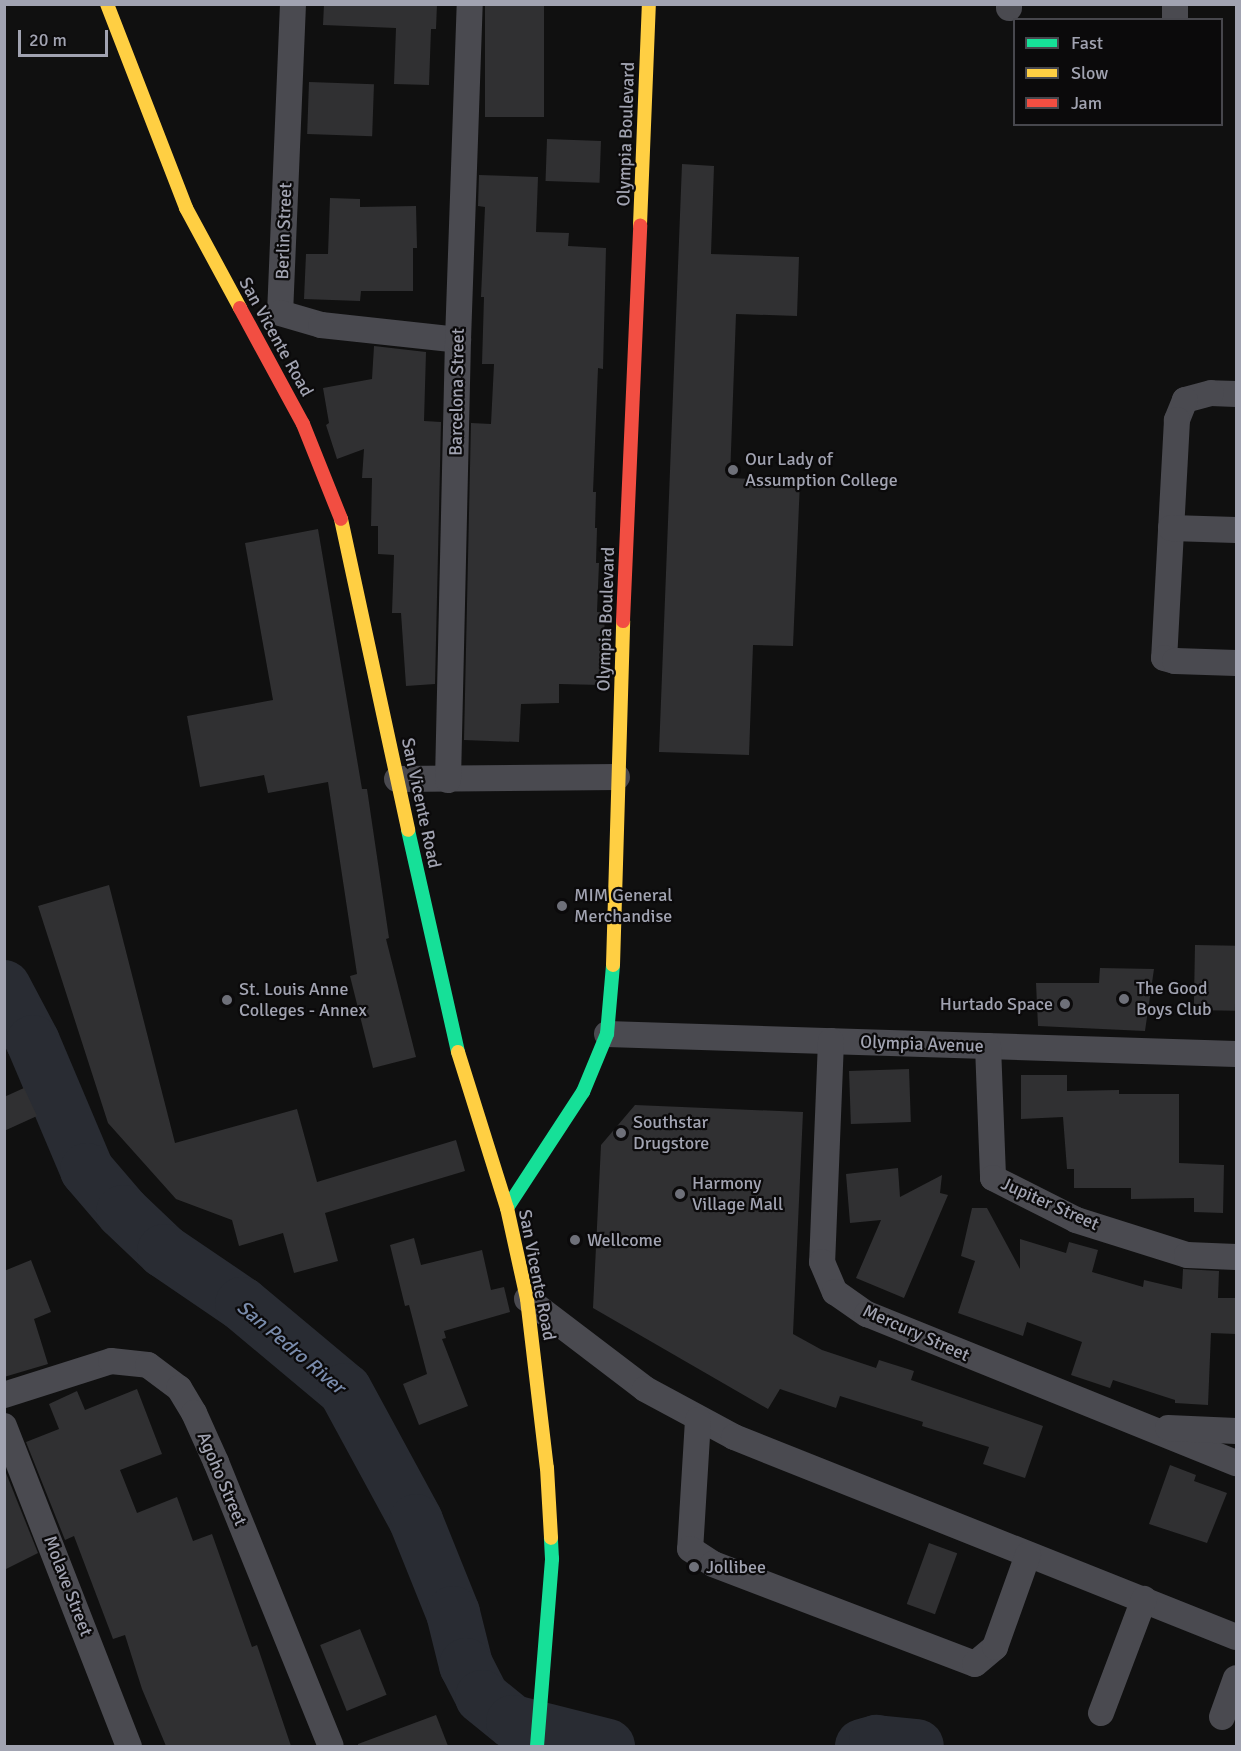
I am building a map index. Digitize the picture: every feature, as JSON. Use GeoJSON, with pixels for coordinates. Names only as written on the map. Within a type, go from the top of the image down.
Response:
{"type":"FeatureCollection","features":[{"type":"Feature","properties":{"kind":"main road","name":"San Vicente Road"},"geometry":{"type":"LineString","coordinates":[[107,4],[186,208],[303,424],[344,527],[460,1061],[507,1208],[528,1299],[547,1468],[552,1559],[537,1746]]}},
{"type":"Feature","properties":{"kind":"main road","name":"Olympia Boulevard"},"geometry":{"type":"LineString","coordinates":[[507,1208],[583,1092],[607,1034],[613,987],[617,777],[650,4]]}},
{"type":"Feature","properties":{"kind":"street","name":"Berlin Street"},"geometry":{"type":"LineString","coordinates":[[293,4],[280,313],[321,325],[458,340]]}},
{"type":"Feature","properties":{"kind":"street","name":"Barcelona Street"},"geometry":{"type":"LineString","coordinates":[[448,780],[458,340],[470,4]]}},
{"type":"Feature","properties":{"kind":"street"},"geometry":{"type":"LineString","coordinates":[[1236,394],[1211,393],[1185,400],[1177,420],[1164,658],[1175,662],[1236,663]]}},
{"type":"Feature","properties":{"kind":"street"},"geometry":{"type":"LineString","coordinates":[[1171,528],[1236,530]]}},
{"type":"Feature","properties":{"kind":"street"},"geometry":{"type":"LineString","coordinates":[[397,778],[448,780],[617,777]]}},
{"type":"Feature","properties":{"kind":"street","name":"Olympia Avenue"},"geometry":{"type":"LineString","coordinates":[[607,1034],[1236,1054]]}},
{"type":"Feature","properties":{"kind":"street","name":"Mercury Street"},"geometry":{"type":"LineString","coordinates":[[831,1041],[822,1262],[836,1292],[867,1314],[1236,1463]]}},
{"type":"Feature","properties":{"kind":"street","name":"Jupiter Street"},"geometry":{"type":"LineString","coordinates":[[988,1046],[993,1178],[1076,1220],[1187,1255],[1236,1257]]}},
{"type":"Feature","properties":{"kind":"street"},"geometry":{"type":"LineString","coordinates":[[528,1299],[645,1389],[698,1420],[745,1442],[1236,1637]]}},
{"type":"Feature","properties":{"kind":"street","name":"Agoho Street"},"geometry":{"type":"LineString","coordinates":[[4,1395],[111,1361],[148,1365],[179,1388],[194,1413],[216,1462],[331,1746]]}},
{"type":"Feature","properties":{"kind":"street"},"geometry":{"type":"LineString","coordinates":[[698,1420],[690,1549],[713,1564],[975,1664],[995,1647],[1028,1555]]}},
{"type":"Feature","properties":{"kind":"street","name":"Molave Street"},"geometry":{"type":"LineString","coordinates":[[4,1426],[129,1746]]}},
{"type":"Feature","properties":{"kind":"street"},"geometry":{"type":"LineString","coordinates":[[1148,1427],[1236,1431]]}},
{"type":"Feature","properties":{"kind":"street"},"geometry":{"type":"LineString","coordinates":[[1101,1713],[1144,1599]]}},
{"type":"Feature","properties":{"kind":"street"},"geometry":{"type":"LineString","coordinates":[[1222,1717],[1236,1678]]}},
{"type":"Feature","properties":{"kind":"building"},"geometry":{"type":"Polygon","coordinates":[[[324,4],[437,4],[436,29],[431,29],[429,85],[394,84],[396,28],[323,25],[324,4]]]}},
{"type":"Feature","properties":{"kind":"building"},"geometry":{"type":"Polygon","coordinates":[[[485,4],[544,4],[544,117],[485,117],[485,4]]]}},
{"type":"Feature","properties":{"kind":"building"},"geometry":{"type":"Polygon","coordinates":[[[309,82],[374,84],[372,136],[307,134],[309,82]]]}},
{"type":"Feature","properties":{"kind":"building"},"geometry":{"type":"Polygon","coordinates":[[[547,139],[601,141],[600,183],[546,181],[547,139]]]}},
{"type":"Feature","properties":{"kind":"building"},"geometry":{"type":"Polygon","coordinates":[[[682,164],[714,166],[711,254],[799,257],[797,316],[736,314],[730,478],[800,481],[793,646],[753,645],[749,755],[659,752],[682,164]]]}},
{"type":"Feature","properties":{"kind":"building"},"geometry":{"type":"Polygon","coordinates":[[[479,175],[538,177],[536,232],[569,233],[568,246],[606,248],[603,369],[598,368],[593,492],[596,492],[596,563],[599,563],[597,612],[605,613],[602,685],[559,684],[559,703],[521,704],[519,742],[464,740],[471,423],[491,424],[494,364],[482,364],[484,297],[481,297],[485,207],[478,206],[479,175]]]}},
{"type":"Feature","properties":{"kind":"building"},"geometry":{"type":"Polygon","coordinates":[[[330,198],[360,199],[360,207],[416,206],[417,248],[413,248],[413,291],[361,291],[360,301],[304,299],[306,254],[328,254],[330,198]]]}},
{"type":"Feature","properties":{"kind":"building"},"geometry":{"type":"Polygon","coordinates":[[[374,346],[426,352],[424,421],[441,422],[435,684],[406,686],[401,613],[392,613],[394,555],[378,554],[378,526],[371,526],[372,478],[362,478],[364,449],[337,459],[326,425],[329,423],[323,388],[372,379],[374,346]]]}},
{"type":"Feature","properties":{"kind":"building"},"geometry":{"type":"Polygon","coordinates":[[[318,529],[362,789],[367,789],[389,938],[386,939],[416,1057],[373,1068],[350,976],[357,974],[328,782],[268,793],[264,775],[200,787],[187,716],[273,700],[245,543],[318,529]]]}},
{"type":"Feature","properties":{"kind":"building"},"geometry":{"type":"Polygon","coordinates":[[[109,885],[175,1143],[297,1109],[317,1182],[456,1140],[465,1171],[325,1213],[338,1261],[294,1273],[283,1233],[239,1246],[232,1220],[176,1199],[108,1123],[38,906],[109,885]]]}},
{"type":"Feature","properties":{"kind":"building"},"geometry":{"type":"Polygon","coordinates":[[[1195,945],[1236,946],[1235,1011],[1194,1010],[1195,945]]]}},
{"type":"Feature","properties":{"kind":"building"},"geometry":{"type":"Polygon","coordinates":[[[1100,968],[1154,969],[1145,1031],[1038,1026],[1036,983],[1099,983],[1100,968]]]}},
{"type":"Feature","properties":{"kind":"building"},"geometry":{"type":"Polygon","coordinates":[[[909,1069],[911,1122],[851,1124],[849,1071],[909,1069]]]}},
{"type":"Feature","properties":{"kind":"building"},"geometry":{"type":"Polygon","coordinates":[[[1021,1075],[1067,1075],[1067,1091],[1119,1090],[1119,1094],[1179,1094],[1179,1163],[1224,1165],[1223,1213],[1194,1212],[1194,1198],[1131,1199],[1131,1188],[1074,1188],[1074,1169],[1067,1169],[1063,1117],[1021,1119],[1021,1075]]]}},
{"type":"Feature","properties":{"kind":"building"},"geometry":{"type":"Polygon","coordinates":[[[24,1088],[37,1116],[4,1131],[4,1097],[24,1088]]]}},
{"type":"Feature","properties":{"kind":"building"},"geometry":{"type":"Polygon","coordinates":[[[635,1105],[803,1112],[793,1334],[822,1350],[876,1368],[879,1360],[914,1371],[911,1380],[1043,1426],[1025,1478],[983,1464],[989,1447],[922,1426],[923,1422],[840,1396],[836,1408],[780,1389],[768,1409],[593,1308],[601,1145],[635,1105]]]}},
{"type":"Feature","properties":{"kind":"building"},"geometry":{"type":"Polygon","coordinates":[[[898,1168],[900,1197],[942,1175],[940,1193],[948,1195],[904,1298],[856,1278],[881,1220],[850,1223],[846,1174],[898,1168]]]}},
{"type":"Feature","properties":{"kind":"building"},"geometry":{"type":"Polygon","coordinates":[[[972,1208],[987,1208],[1020,1269],[1020,1239],[1066,1253],[1069,1242],[1098,1250],[1092,1272],[1143,1287],[1144,1280],[1182,1289],[1183,1269],[1219,1271],[1218,1298],[1236,1298],[1236,1334],[1211,1333],[1208,1405],[1175,1403],[1175,1400],[1113,1380],[1110,1388],[1071,1375],[1082,1342],[1027,1322],[1023,1336],[958,1313],[975,1261],[961,1256],[972,1208]]]}},
{"type":"Feature","properties":{"kind":"building"},"geometry":{"type":"Polygon","coordinates":[[[414,1238],[421,1265],[482,1250],[491,1290],[504,1287],[510,1312],[444,1331],[446,1338],[442,1339],[468,1406],[419,1425],[403,1384],[427,1374],[409,1305],[405,1306],[390,1245],[414,1238]]]}},
{"type":"Feature","properties":{"kind":"building"},"geometry":{"type":"Polygon","coordinates":[[[31,1260],[51,1312],[34,1319],[48,1364],[4,1377],[4,1271],[31,1260]]]}},
{"type":"Feature","properties":{"kind":"building"},"geometry":{"type":"Polygon","coordinates":[[[137,1389],[162,1454],[120,1470],[137,1513],[177,1497],[193,1541],[212,1534],[252,1647],[257,1645],[291,1746],[166,1746],[142,1689],[125,1635],[113,1639],[74,1536],[65,1540],[26,1442],[59,1429],[49,1404],[77,1391],[85,1410],[137,1389]]]}},
{"type":"Feature","properties":{"kind":"building"},"geometry":{"type":"Polygon","coordinates":[[[1170,1465],[1196,1475],[1194,1481],[1227,1493],[1207,1543],[1149,1524],[1170,1465]]]}},
{"type":"Feature","properties":{"kind":"building"},"geometry":{"type":"Polygon","coordinates":[[[4,1468],[38,1553],[4,1570],[4,1468]]]}},
{"type":"Feature","properties":{"kind":"building"},"geometry":{"type":"Polygon","coordinates":[[[929,1543],[957,1553],[935,1614],[907,1604],[929,1543]]]}},
{"type":"Feature","properties":{"kind":"building"},"geometry":{"type":"Polygon","coordinates":[[[360,1629],[387,1695],[347,1711],[320,1645],[360,1629]]]}},
{"type":"Feature","properties":{"kind":"building"},"geometry":{"type":"Polygon","coordinates":[[[436,1715],[448,1746],[358,1746],[358,1744],[436,1715]]]}},
{"type":"Feature","properties":{"kind":"waterway","name":"San Pedro River"},"geometry":{"type":"LineString","coordinates":[[4,987],[33,1042],[87,1170],[123,1212],[164,1251],[242,1304],[345,1390],[416,1521],[453,1613],[466,1665],[482,1697],[513,1722],[608,1746]]}},
{"type":"Feature","properties":{"kind":"waterway","name":"San Pedro River"},"geometry":{"type":"LineString","coordinates":[[862,1746],[876,1742],[917,1746]]}},
{"type":"Feature","properties":{"kind":"traffic: fast"},"geometry":{"type":"LineString","coordinates":[[408,830],[458,1052]]}},
{"type":"Feature","properties":{"kind":"traffic: fast"},"geometry":{"type":"LineString","coordinates":[[507,1208],[583,1092],[607,1034],[613,965]]}},
{"type":"Feature","properties":{"kind":"traffic: fast"},"geometry":{"type":"LineString","coordinates":[[537,1746],[552,1559],[551,1538]]}},
{"type":"Feature","properties":{"kind":"traffic: slow"},"geometry":{"type":"LineString","coordinates":[[107,4],[186,208],[240,308]]}},
{"type":"Feature","properties":{"kind":"traffic: slow"},"geometry":{"type":"LineString","coordinates":[[640,225],[649,4]]}},
{"type":"Feature","properties":{"kind":"traffic: slow"},"geometry":{"type":"LineString","coordinates":[[341,519],[408,830]]}},
{"type":"Feature","properties":{"kind":"traffic: slow"},"geometry":{"type":"LineString","coordinates":[[613,965],[623,621]]}},
{"type":"Feature","properties":{"kind":"traffic: slow"},"geometry":{"type":"LineString","coordinates":[[458,1052],[507,1208],[527,1299],[547,1468],[551,1538]]}},
{"type":"Feature","properties":{"kind":"traffic: jam"},"geometry":{"type":"LineString","coordinates":[[623,621],[640,225]]}},
{"type":"Feature","properties":{"kind":"traffic: jam"},"geometry":{"type":"LineString","coordinates":[[240,308],[303,424],[341,519]]}},
{"type":"Feature","properties":{"kind":"place","name":"Our Lady of Assumption College"},"geometry":{"type":"Point","coordinates":[733,470]}},
{"type":"Feature","properties":{"kind":"place","name":"MIM General Merchandise"},"geometry":{"type":"Point","coordinates":[562,906]}},
{"type":"Feature","properties":{"kind":"place","name":"The Good Boys Club"},"geometry":{"type":"Point","coordinates":[1124,999]}},
{"type":"Feature","properties":{"kind":"place","name":"St. Louis Anne Colleges - Annex"},"geometry":{"type":"Point","coordinates":[227,1000]}},
{"type":"Feature","properties":{"kind":"place","name":"Hurtado Space"},"geometry":{"type":"Point","coordinates":[1065,1004]}},
{"type":"Feature","properties":{"kind":"place","name":"Southstar Drugstore"},"geometry":{"type":"Point","coordinates":[621,1133]}},
{"type":"Feature","properties":{"kind":"place","name":"Harmony Village Mall"},"geometry":{"type":"Point","coordinates":[680,1194]}},
{"type":"Feature","properties":{"kind":"place","name":"Wellcome"},"geometry":{"type":"Point","coordinates":[575,1240]}},
{"type":"Feature","properties":{"kind":"place","name":"Jollibee"},"geometry":{"type":"Point","coordinates":[694,1567]}}]}
